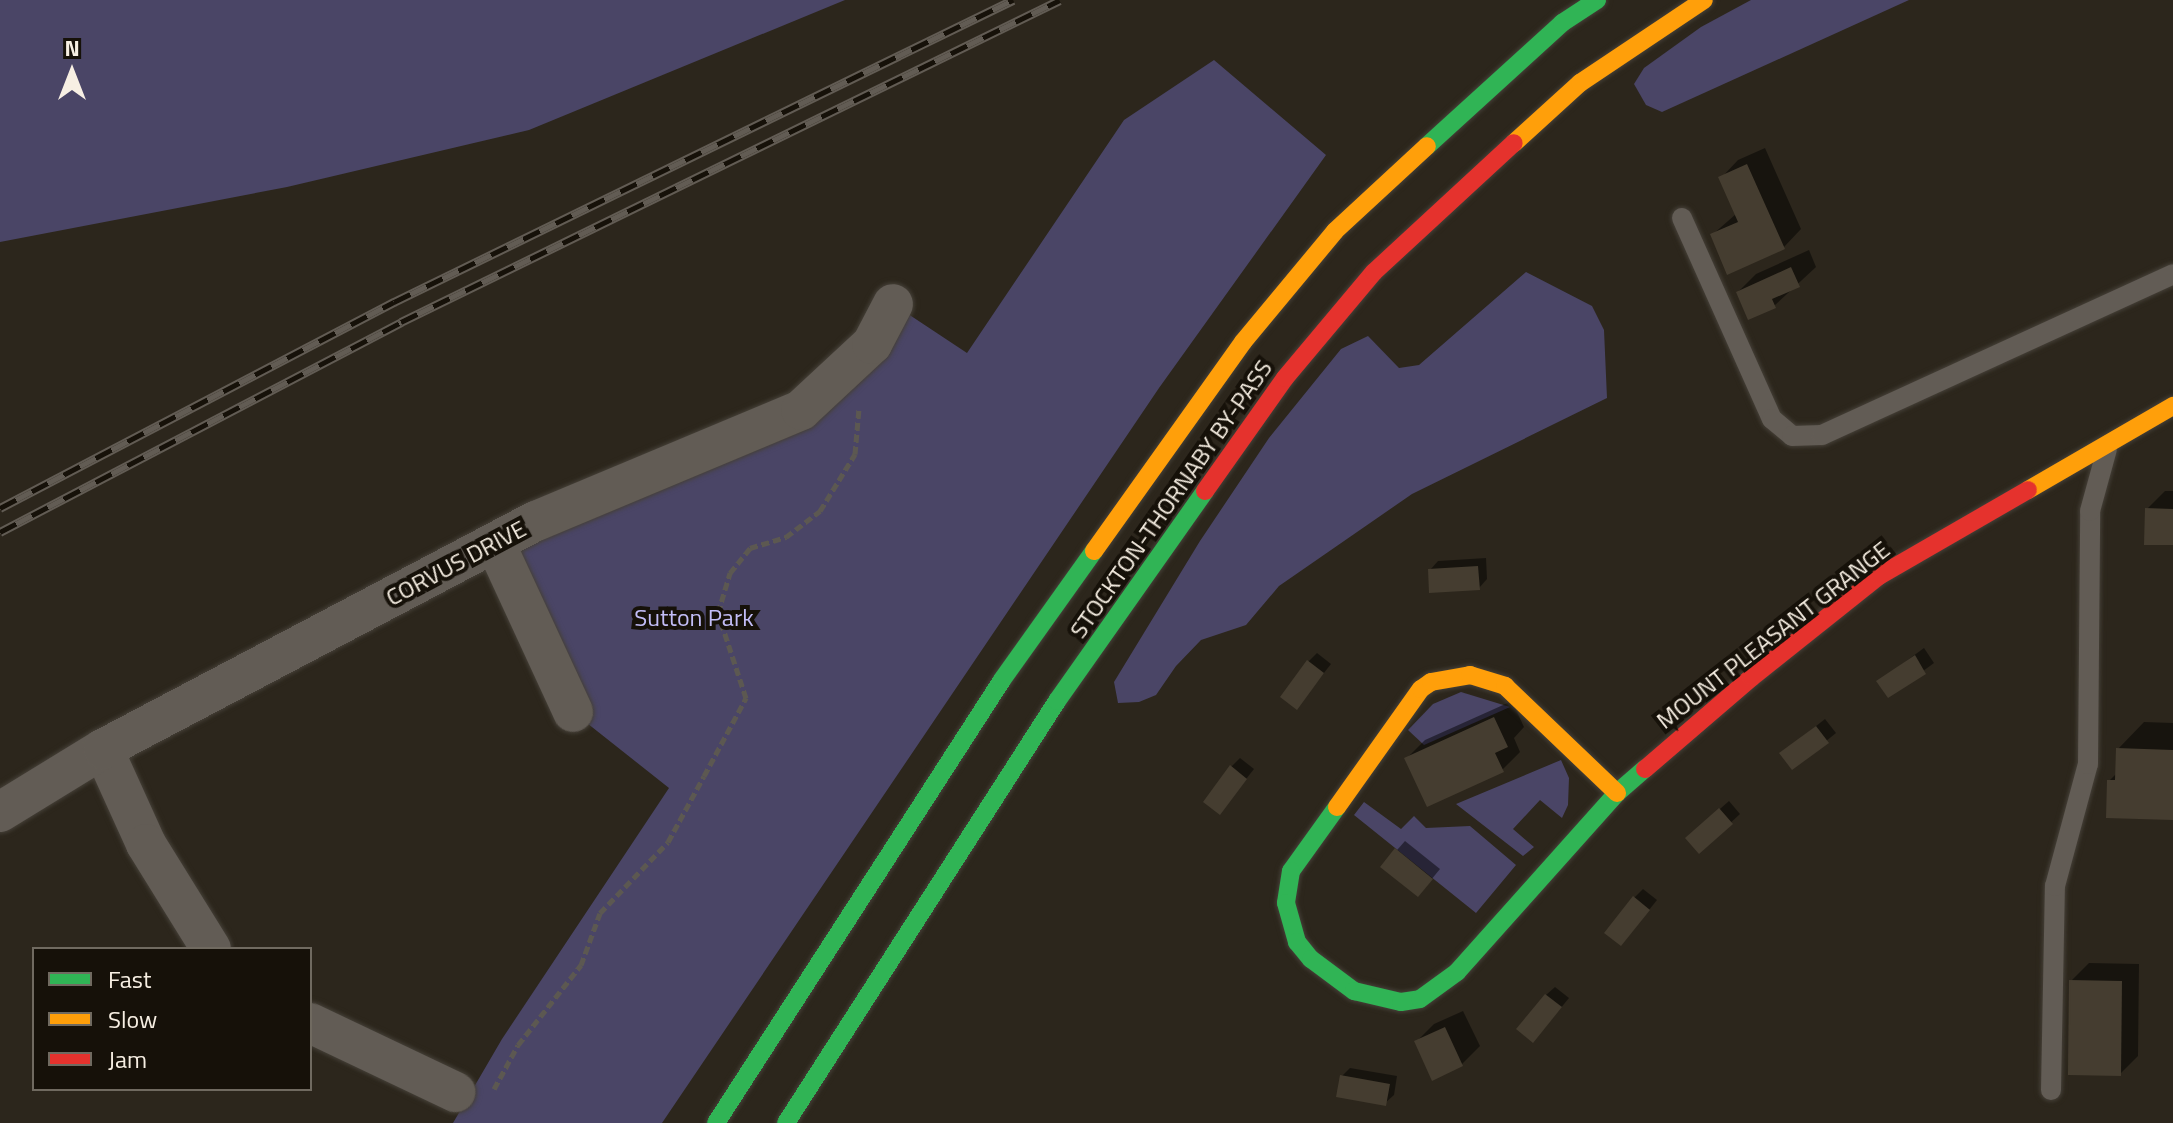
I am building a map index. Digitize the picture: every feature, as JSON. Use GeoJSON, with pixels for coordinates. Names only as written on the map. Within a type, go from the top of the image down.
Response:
{"type":"FeatureCollection","features":[{"type":"Feature","properties":{"kind":"main road"},"geometry":{"type":"LineString","coordinates":[[1562,23],[1581,0]]}},
{"type":"Feature","properties":{"kind":"main road","name":"STOCKTON-THORNABY BY-PASS"},"geometry":{"type":"LineString","coordinates":[[716,1123],[1002,680],[1243,342],[1335,231],[1562,23],[1597,0]]}},
{"type":"Feature","properties":{"kind":"main road","name":"STOCKTON-THORNABY BY-PASS"},"geometry":{"type":"LineString","coordinates":[[786,1123],[1057,701],[1285,378],[1374,272],[1580,83],[1704,0]]}},
{"type":"Feature","properties":{"kind":"main road","name":"MOUNT PLEASANT GRANGE"},"geometry":{"type":"LineString","coordinates":[[1617,793],[1505,686],[1470,675],[1431,682],[1421,689],[1291,871],[1286,903],[1297,942],[1311,959],[1354,991],[1401,1002],[1420,999],[1457,972],[1617,793],[1752,677],[1879,576],[2173,406]]}},
{"type":"Feature","properties":{"kind":"street","name":"CORVUS DRIVE"},"geometry":{"type":"LineString","coordinates":[[0,812],[103,749],[536,521],[801,410],[872,344],[893,304]]}},
{"type":"Feature","properties":{"kind":"street"},"geometry":{"type":"LineString","coordinates":[[495,543],[573,712]]}},
{"type":"Feature","properties":{"kind":"street"},"geometry":{"type":"LineString","coordinates":[[103,749],[146,844],[210,947]]}},
{"type":"Feature","properties":{"kind":"street"},"geometry":{"type":"LineString","coordinates":[[312,1024],[474,1092]]}},
{"type":"Feature","properties":{"kind":"lane"},"geometry":{"type":"LineString","coordinates":[[1552,0],[1562,23]]}},
{"type":"Feature","properties":{"kind":"lane"},"geometry":{"type":"LineString","coordinates":[[1682,218],[1772,419],[1792,436],[1822,435],[2173,274]]}},
{"type":"Feature","properties":{"kind":"lane"},"geometry":{"type":"LineString","coordinates":[[2051,1090],[2055,886],[2088,764],[2090,511],[2110,442]]}},
{"type":"Feature","properties":{"kind":"path"},"geometry":{"type":"LineString","coordinates":[[474,1092],[518,1045],[581,965],[600,913],[668,842],[746,698],[718,613],[730,573],[750,548],[786,537],[820,511],[855,454],[860,394],[848,366]]}},
{"type":"Feature","properties":{"kind":"green space"},"geometry":{"type":"Polygon","coordinates":[[[0,0],[845,0],[529,130],[287,187],[0,242],[0,0]]]}},
{"type":"Feature","properties":{"kind":"green space"},"geometry":{"type":"Polygon","coordinates":[[[1751,0],[1909,0],[1662,112],[1646,105],[1634,84],[1644,68],[1701,27],[1751,0]]]}},
{"type":"Feature","properties":{"kind":"green space","name":"Sutton Park"},"geometry":{"type":"Polygon","coordinates":[[[1214,60],[1326,155],[1159,388],[662,1123],[453,1123],[502,1039],[669,788],[573,712],[495,543],[801,410],[893,304],[967,353],[1124,120],[1214,60]]]}},
{"type":"Feature","properties":{"kind":"green space"},"geometry":{"type":"Polygon","coordinates":[[[1526,272],[1592,306],[1604,330],[1607,398],[1412,494],[1279,586],[1246,625],[1201,640],[1176,666],[1156,695],[1139,702],[1118,703],[1114,682],[1200,541],[1269,438],[1341,349],[1368,336],[1399,368],[1419,365],[1526,272]]]}},
{"type":"Feature","properties":{"kind":"green space"},"geometry":{"type":"Polygon","coordinates":[[[1461,692],[1510,707],[1424,745],[1408,730],[1433,704],[1461,692]]]}},
{"type":"Feature","properties":{"kind":"green space"},"geometry":{"type":"Polygon","coordinates":[[[1561,760],[1569,778],[1568,805],[1562,818],[1540,800],[1513,829],[1534,847],[1523,856],[1456,804],[1561,760]]]}},
{"type":"Feature","properties":{"kind":"green space"},"geometry":{"type":"Polygon","coordinates":[[[1364,802],[1401,829],[1414,816],[1426,828],[1470,826],[1516,865],[1476,913],[1354,815],[1364,802]]]}},
{"type":"Feature","properties":{"kind":"building"},"geometry":{"type":"Polygon","coordinates":[[[1747,164],[1785,249],[1727,275],[1710,234],[1738,222],[1718,177],[1747,164]]]}},
{"type":"Feature","properties":{"kind":"building"},"geometry":{"type":"Polygon","coordinates":[[[1791,267],[1800,287],[1772,299],[1776,308],[1748,320],[1736,292],[1791,267]]]}},
{"type":"Feature","properties":{"kind":"building"},"geometry":{"type":"Polygon","coordinates":[[[2145,508],[2173,509],[2173,545],[2144,545],[2145,508]]]}},
{"type":"Feature","properties":{"kind":"building"},"geometry":{"type":"Polygon","coordinates":[[[1478,566],[1480,590],[1429,593],[1428,569],[1478,566]]]}},
{"type":"Feature","properties":{"kind":"building"},"geometry":{"type":"Polygon","coordinates":[[[1915,655],[1926,674],[1888,698],[1876,681],[1915,655]]]}},
{"type":"Feature","properties":{"kind":"building"},"geometry":{"type":"Polygon","coordinates":[[[1307,660],[1324,673],[1297,710],[1280,697],[1307,660]]]}},
{"type":"Feature","properties":{"kind":"building"},"geometry":{"type":"Polygon","coordinates":[[[1494,717],[1508,747],[1495,753],[1504,772],[1427,807],[1404,758],[1494,717]]]}},
{"type":"Feature","properties":{"kind":"building"},"geometry":{"type":"Polygon","coordinates":[[[1816,726],[1829,743],[1792,770],[1779,753],[1816,726]]]}},
{"type":"Feature","properties":{"kind":"building"},"geometry":{"type":"Polygon","coordinates":[[[2116,748],[2173,750],[2173,820],[2106,818],[2107,780],[2115,780],[2116,748]]]}},
{"type":"Feature","properties":{"kind":"building"},"geometry":{"type":"Polygon","coordinates":[[[1230,765],[1247,779],[1220,815],[1203,802],[1230,765]]]}},
{"type":"Feature","properties":{"kind":"building"},"geometry":{"type":"Polygon","coordinates":[[[1719,808],[1733,824],[1699,854],[1685,838],[1719,808]]]}},
{"type":"Feature","properties":{"kind":"building"},"geometry":{"type":"Polygon","coordinates":[[[1395,848],[1433,879],[1418,897],[1380,867],[1395,848]]]}},
{"type":"Feature","properties":{"kind":"building"},"geometry":{"type":"Polygon","coordinates":[[[1633,896],[1650,910],[1621,946],[1604,933],[1633,896]]]}},
{"type":"Feature","properties":{"kind":"building"},"geometry":{"type":"Polygon","coordinates":[[[2069,980],[2122,981],[2121,1076],[2068,1075],[2069,980]]]}},
{"type":"Feature","properties":{"kind":"building"},"geometry":{"type":"Polygon","coordinates":[[[1545,994],[1562,1007],[1533,1043],[1516,1029],[1545,994]]]}},
{"type":"Feature","properties":{"kind":"building"},"geometry":{"type":"Polygon","coordinates":[[[1445,1027],[1463,1066],[1432,1081],[1414,1041],[1445,1027]]]}},
{"type":"Feature","properties":{"kind":"building"},"geometry":{"type":"Polygon","coordinates":[[[1340,1075],[1390,1084],[1386,1106],[1336,1097],[1340,1075]]]}},
{"type":"Feature","properties":{"kind":"railway"},"geometry":{"type":"LineString","coordinates":[[0,508],[394,302],[1013,0]]}},
{"type":"Feature","properties":{"kind":"railway"},"geometry":{"type":"LineString","coordinates":[[0,532],[401,322],[1060,0]]}},
{"type":"Feature","properties":{"kind":"traffic: fast"},"geometry":{"type":"LineString","coordinates":[[1427,146],[1562,23],[1597,0]]}},
{"type":"Feature","properties":{"kind":"traffic: fast"},"geometry":{"type":"LineString","coordinates":[[786,1123],[1057,701],[1205,491]]}},
{"type":"Feature","properties":{"kind":"traffic: fast"},"geometry":{"type":"LineString","coordinates":[[716,1123],[1002,680],[1094,551]]}},
{"type":"Feature","properties":{"kind":"traffic: fast"},"geometry":{"type":"LineString","coordinates":[[1337,807],[1291,871],[1286,903],[1297,942],[1311,959],[1354,991],[1401,1002],[1420,999],[1457,972],[1617,793],[1645,769]]}},
{"type":"Feature","properties":{"kind":"traffic: slow"},"geometry":{"type":"LineString","coordinates":[[1514,143],[1580,83],[1704,0]]}},
{"type":"Feature","properties":{"kind":"traffic: slow"},"geometry":{"type":"LineString","coordinates":[[1094,551],[1243,342],[1335,231],[1427,146]]}},
{"type":"Feature","properties":{"kind":"traffic: slow"},"geometry":{"type":"LineString","coordinates":[[2028,490],[2173,406]]}},
{"type":"Feature","properties":{"kind":"traffic: slow"},"geometry":{"type":"LineString","coordinates":[[1337,807],[1421,689],[1431,682],[1470,675],[1505,686],[1617,793]]}},
{"type":"Feature","properties":{"kind":"traffic: jam"},"geometry":{"type":"LineString","coordinates":[[1205,491],[1285,378],[1374,272],[1514,143]]}},
{"type":"Feature","properties":{"kind":"traffic: jam"},"geometry":{"type":"LineString","coordinates":[[1645,769],[1752,677],[1879,576],[2028,490]]}}]}
